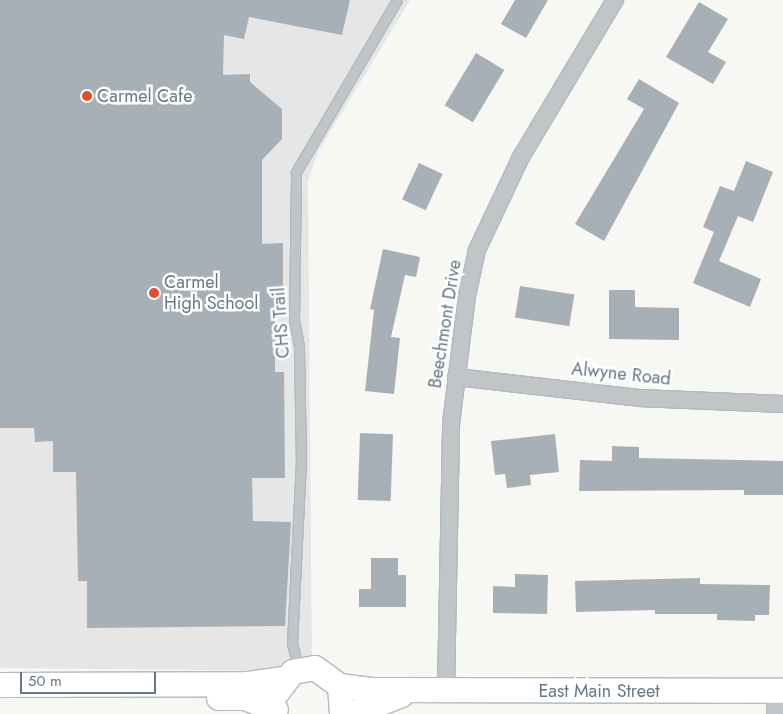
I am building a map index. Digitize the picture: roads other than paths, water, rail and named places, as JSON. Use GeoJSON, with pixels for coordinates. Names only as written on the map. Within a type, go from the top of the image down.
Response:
{"type":"FeatureCollection","features":[{"type":"Feature","properties":{"kind":"main road"},"geometry":{"type":"LineString","coordinates":[[0,685],[248,684],[291,675],[326,672],[340,686],[342,714]]}},
{"type":"Feature","properties":{"kind":"main road"},"geometry":{"type":"LineString","coordinates":[[0,698],[245,698],[277,712],[278,689],[291,675]]}},
{"type":"Feature","properties":{"kind":"main road","name":"East Main Street"},"geometry":{"type":"LineString","coordinates":[[340,686],[416,690],[778,699]]}},
{"type":"Feature","properties":{"kind":"main road","name":"East Main Street"},"geometry":{"type":"LineString","coordinates":[[352,714],[416,690]]}},
{"type":"Feature","properties":{"kind":"street","name":"Beechmont Drive"},"geometry":{"type":"LineString","coordinates":[[446,690],[448,489],[456,377],[466,296],[492,211],[615,0]]}},
{"type":"Feature","properties":{"kind":"street","name":"Alwyne Road"},"geometry":{"type":"LineString","coordinates":[[456,377],[639,398],[783,404]]}},
{"type":"Feature","properties":{"kind":"lane","name":"CHS Trail"},"geometry":{"type":"LineString","coordinates":[[291,675],[301,463],[299,346],[294,320],[296,172],[397,0]]}},
{"type":"Feature","properties":{"kind":"place","name":"Carmel Cafe"},"geometry":{"type":"Point","coordinates":[87,96]}},
{"type":"Feature","properties":{"kind":"place","name":"Carmel High School"},"geometry":{"type":"Point","coordinates":[154,293]}}]}
